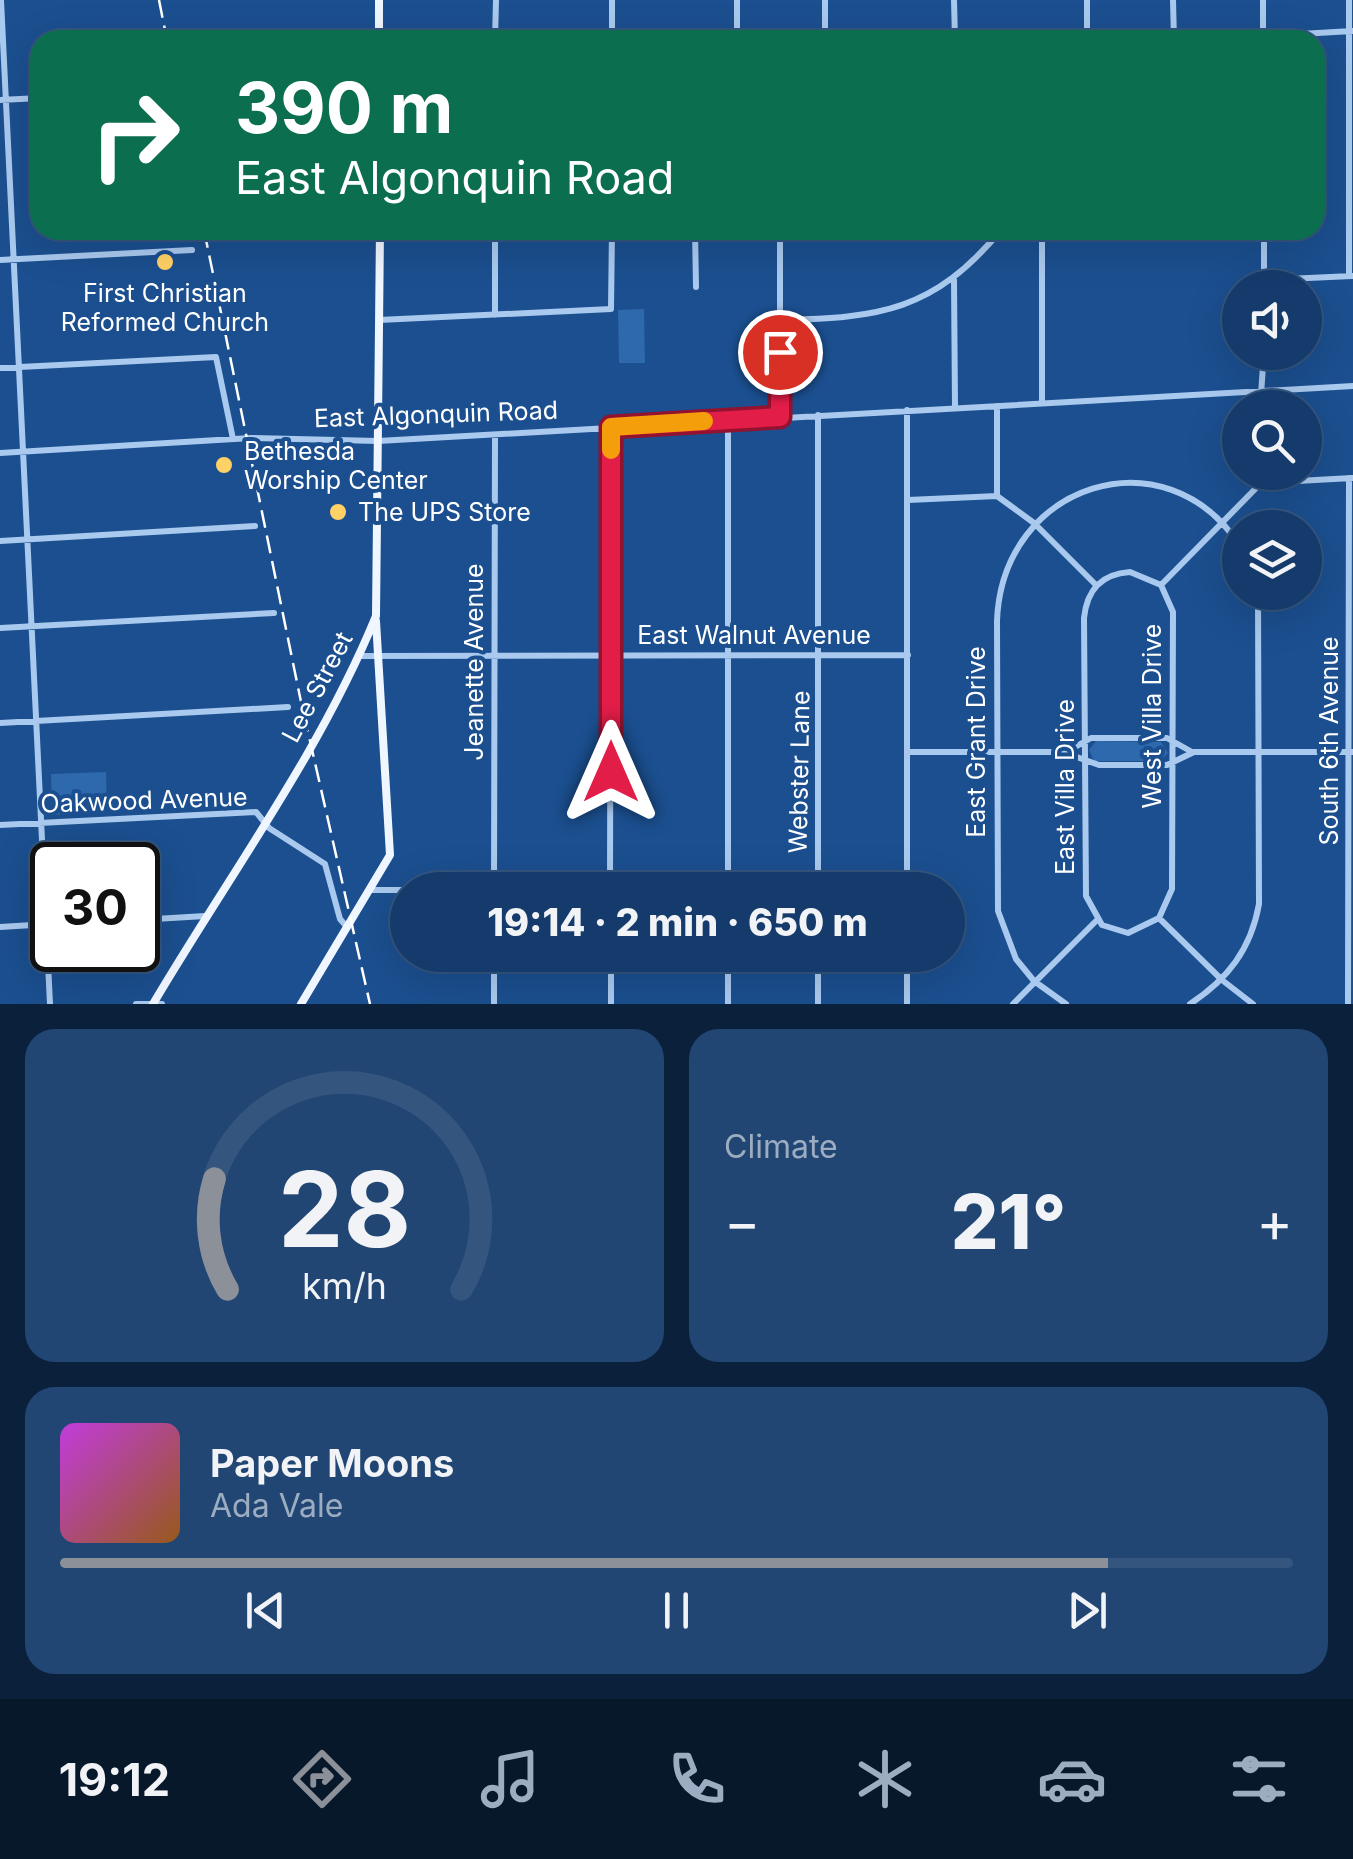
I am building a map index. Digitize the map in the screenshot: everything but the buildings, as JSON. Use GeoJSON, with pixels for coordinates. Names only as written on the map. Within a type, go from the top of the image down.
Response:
{"type":"FeatureCollection","features":[{"type":"Feature","properties":{"kind":"main road"},"geometry":{"type":"LineString","coordinates":[[379,0],[380,30]]}},
{"type":"Feature","properties":{"kind":"main road","name":"Lee Street"},"geometry":{"type":"LineString","coordinates":[[154,1004],[360,656],[376,616],[380,240]]}},
{"type":"Feature","properties":{"kind":"main road"},"geometry":{"type":"LineString","coordinates":[[301,1004],[388,861],[392,838],[376,616]]}},
{"type":"Feature","properties":{"kind":"street"},"geometry":{"type":"LineString","coordinates":[[1,0],[3,100],[45,842]]}},
{"type":"Feature","properties":{"kind":"street"},"geometry":{"type":"LineString","coordinates":[[612,0],[612,30]]}},
{"type":"Feature","properties":{"kind":"street"},"geometry":{"type":"LineString","coordinates":[[737,0],[737,30]]}},
{"type":"Feature","properties":{"kind":"street"},"geometry":{"type":"LineString","coordinates":[[824,0],[824,30]]}},
{"type":"Feature","properties":{"kind":"street"},"geometry":{"type":"LineString","coordinates":[[954,0],[955,30]]}},
{"type":"Feature","properties":{"kind":"street"},"geometry":{"type":"LineString","coordinates":[[1087,0],[1087,30]]}},
{"type":"Feature","properties":{"kind":"street"},"geometry":{"type":"LineString","coordinates":[[1173,0],[1174,30]]}},
{"type":"Feature","properties":{"kind":"street"},"geometry":{"type":"LineString","coordinates":[[1263,0],[1263,30]]}},
{"type":"Feature","properties":{"kind":"street"},"geometry":{"type":"LineString","coordinates":[[1322,279],[1351,276],[1349,0]]}},
{"type":"Feature","properties":{"kind":"street"},"geometry":{"type":"LineString","coordinates":[[495,4],[495,30]]}},
{"type":"Feature","properties":{"kind":"street"},"geometry":{"type":"LineString","coordinates":[[1325,33],[1351,31]]}},
{"type":"Feature","properties":{"kind":"street"},"geometry":{"type":"LineString","coordinates":[[3,100],[30,99]]}},
{"type":"Feature","properties":{"kind":"street"},"geometry":{"type":"LineString","coordinates":[[495,240],[495,314]]}},
{"type":"Feature","properties":{"kind":"street"},"geometry":{"type":"LineString","coordinates":[[380,320],[611,309],[612,240]]}},
{"type":"Feature","properties":{"kind":"street"},"geometry":{"type":"LineString","coordinates":[[695,240],[696,287]]}},
{"type":"Feature","properties":{"kind":"street"},"geometry":{"type":"LineString","coordinates":[[780,240],[780,417]]}},
{"type":"Feature","properties":{"kind":"street"},"geometry":{"type":"LineString","coordinates":[[780,320],[853,318],[888,312],[954,280],[992,240]]}},
{"type":"Feature","properties":{"kind":"street"},"geometry":{"type":"LineString","coordinates":[[1042,240],[1042,403]]}},
{"type":"Feature","properties":{"kind":"street"},"geometry":{"type":"LineString","coordinates":[[1264,240],[1264,270]]}},
{"type":"Feature","properties":{"kind":"street"},"geometry":{"type":"LineString","coordinates":[[0,260],[192,250]]}},
{"type":"Feature","properties":{"kind":"street"},"geometry":{"type":"LineString","coordinates":[[954,280],[956,408]]}},
{"type":"Feature","properties":{"kind":"street"},"geometry":{"type":"LineString","coordinates":[[0,368],[216,357],[234,439]]}},
{"type":"Feature","properties":{"kind":"street","name":"East Algonquin Road"},"geometry":{"type":"LineString","coordinates":[[1292,390],[1353,386]]}},
{"type":"Feature","properties":{"kind":"street","name":"East Algonquin Road"},"geometry":{"type":"LineString","coordinates":[[0,453],[234,439],[378,441],[1222,394]]}},
{"type":"Feature","properties":{"kind":"street"},"geometry":{"type":"LineString","coordinates":[[997,406],[997,496]]}},
{"type":"Feature","properties":{"kind":"street"},"geometry":{"type":"LineString","coordinates":[[907,410],[908,872]]}},
{"type":"Feature","properties":{"kind":"street","name":"Webster Lane"},"geometry":{"type":"LineString","coordinates":[[818,415],[818,872]]}},
{"type":"Feature","properties":{"kind":"street"},"geometry":{"type":"LineString","coordinates":[[728,420],[728,872]]}},
{"type":"Feature","properties":{"kind":"street"},"geometry":{"type":"LineString","coordinates":[[610,872],[611,427]]}},
{"type":"Feature","properties":{"kind":"street","name":"Jeanette Avenue"},"geometry":{"type":"LineString","coordinates":[[494,872],[496,435]]}},
{"type":"Feature","properties":{"kind":"street"},"geometry":{"type":"LineString","coordinates":[[1322,480],[1351,478]]}},
{"type":"Feature","properties":{"kind":"street","name":"South 6th Avenue"},"geometry":{"type":"LineString","coordinates":[[1350,1004],[1351,478]]}},
{"type":"Feature","properties":{"kind":"street"},"geometry":{"type":"LineString","coordinates":[[908,500],[997,496],[1034,523],[1096,585],[1130,572],[1161,584],[1222,523],[1184,496],[1123,484],[1071,496],[1034,523]]}},
{"type":"Feature","properties":{"kind":"street"},"geometry":{"type":"LineString","coordinates":[[1234,510],[1253,490]]}},
{"type":"Feature","properties":{"kind":"street","name":"East Grant Drive"},"geometry":{"type":"LineString","coordinates":[[1034,523],[1012,553],[998,594],[998,910],[1008,943],[1034,981],[1066,1004]]}},
{"type":"Feature","properties":{"kind":"street"},"geometry":{"type":"LineString","coordinates":[[0,541],[255,526]]}},
{"type":"Feature","properties":{"kind":"street","name":"West Villa Drive"},"geometry":{"type":"LineString","coordinates":[[1159,918],[1172,890],[1173,612],[1161,584]]}},
{"type":"Feature","properties":{"kind":"street","name":"East Villa Drive"},"geometry":{"type":"LineString","coordinates":[[1096,585],[1087,600],[1084,618],[1084,763],[1085,887],[1097,920]]}},
{"type":"Feature","properties":{"kind":"street"},"geometry":{"type":"LineString","coordinates":[[1190,1004],[1222,980],[1247,944],[1257,916],[1258,610]]}},
{"type":"Feature","properties":{"kind":"street"},"geometry":{"type":"LineString","coordinates":[[0,628],[274,613]]}},
{"type":"Feature","properties":{"kind":"street","name":"East Walnut Avenue"},"geometry":{"type":"LineString","coordinates":[[360,656],[908,656]]}},
{"type":"Feature","properties":{"kind":"street"},"geometry":{"type":"LineString","coordinates":[[0,723],[288,707]]}},
{"type":"Feature","properties":{"kind":"street"},"geometry":{"type":"LineString","coordinates":[[1063,752],[1084,740],[1172,739],[1194,752]]}},
{"type":"Feature","properties":{"kind":"street"},"geometry":{"type":"LineString","coordinates":[[908,752],[1063,752],[1084,763],[1172,764],[1194,752],[1351,752]]}},
{"type":"Feature","properties":{"kind":"street","name":"Oakwood Avenue"},"geometry":{"type":"LineString","coordinates":[[0,825],[256,812],[325,864],[340,919],[347,927]]}},
{"type":"Feature","properties":{"kind":"street"},"geometry":{"type":"LineString","coordinates":[[371,890],[390,890]]}},
{"type":"Feature","properties":{"kind":"street"},"geometry":{"type":"LineString","coordinates":[[160,919],[205,916]]}},
{"type":"Feature","properties":{"kind":"street"},"geometry":{"type":"LineString","coordinates":[[1012,1004],[1097,920],[1128,933],[1159,918],[1222,980],[1253,1004]]}},
{"type":"Feature","properties":{"kind":"street"},"geometry":{"type":"LineString","coordinates":[[0,926],[30,925]]}},
{"type":"Feature","properties":{"kind":"street"},"geometry":{"type":"LineString","coordinates":[[50,972],[50,1004]]}},
{"type":"Feature","properties":{"kind":"street"},"geometry":{"type":"LineString","coordinates":[[494,972],[494,1004]]}},
{"type":"Feature","properties":{"kind":"street"},"geometry":{"type":"LineString","coordinates":[[611,972],[612,1004]]}},
{"type":"Feature","properties":{"kind":"street"},"geometry":{"type":"LineString","coordinates":[[728,972],[728,1004]]}},
{"type":"Feature","properties":{"kind":"street"},"geometry":{"type":"LineString","coordinates":[[818,972],[818,1004]]}},
{"type":"Feature","properties":{"kind":"street"},"geometry":{"type":"LineString","coordinates":[[907,972],[907,1004]]}},
{"type":"Feature","properties":{"kind":"street"},"geometry":{"type":"LineString","coordinates":[[136,1004],[162,1004]]}},
{"type":"Feature","properties":{"kind":"shaded area"},"geometry":{"type":"Polygon","coordinates":[[[644,309],[645,363],[619,363],[618,310],[644,309]]]}},
{"type":"Feature","properties":{"kind":"shaded area"},"geometry":{"type":"Polygon","coordinates":[[[1096,741],[1161,742],[1168,753],[1160,761],[1094,761],[1089,750],[1096,741]]]}},
{"type":"Feature","properties":{"kind":"shaded area"},"geometry":{"type":"Polygon","coordinates":[[[106,772],[107,811],[52,815],[51,774],[106,772]]]}},
{"type":"Feature","properties":{"kind":"railway"},"geometry":{"type":"LineString","coordinates":[[159,0],[165,30]]}},
{"type":"Feature","properties":{"kind":"railway"},"geometry":{"type":"LineString","coordinates":[[206,240],[300,697],[370,1004]]}},
{"type":"Feature","properties":{"kind":"slow traffic"},"geometry":{"type":"LineString","coordinates":[[611,450],[611,427],[704,421]]}},
{"type":"Feature","properties":{"kind":"place","name":"First Christian Reformed Church"},"geometry":{"type":"Point","coordinates":[165,262]}},
{"type":"Feature","properties":{"kind":"place","name":"Bethesda Worship Center"},"geometry":{"type":"Point","coordinates":[224,465]}},
{"type":"Feature","properties":{"kind":"place","name":"The UPS Store"},"geometry":{"type":"Point","coordinates":[338,512]}},
{"type":"Feature","properties":{"kind":"route"},"geometry":{"type":"LineString","coordinates":[[611,772],[611,427],[780,417],[780,352]]}}]}
